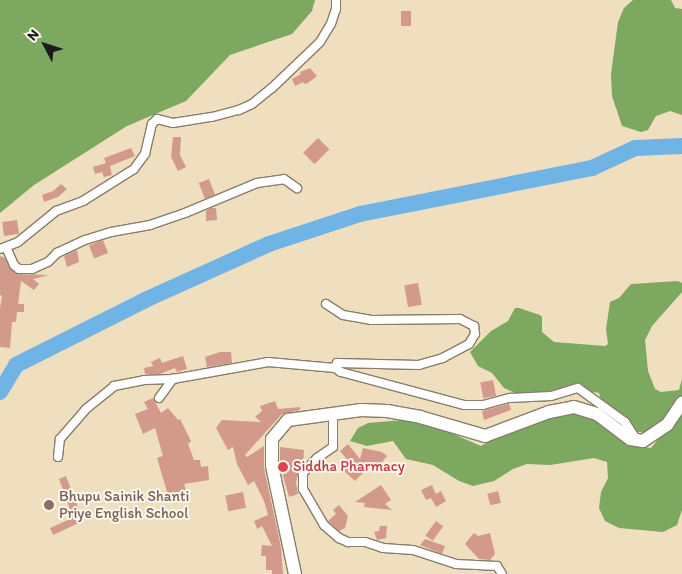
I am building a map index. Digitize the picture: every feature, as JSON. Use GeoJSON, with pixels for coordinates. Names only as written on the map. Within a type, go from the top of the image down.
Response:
{"type":"FeatureCollection","features":[{"type":"Feature","properties":{"kind":"highway"},"geometry":{"type":"LineString","coordinates":[[295,574],[272,466],[272,439],[288,420],[361,410],[397,412],[485,436],[549,412],[574,407],[597,414],[630,439],[643,441],[667,425],[682,403]]}},
{"type":"Feature","properties":{"kind":"street"},"geometry":{"type":"LineString","coordinates":[[297,188],[284,179],[257,183],[185,214],[150,225],[111,232],[85,240],[57,253],[48,262],[32,269],[19,268],[14,265],[3,248],[18,242],[56,212],[83,201],[134,169],[145,154],[152,124],[157,119],[173,123],[212,117],[239,110],[252,104],[272,88],[320,42],[331,24],[336,9],[336,0]]}},
{"type":"Feature","properties":{"kind":"street"},"geometry":{"type":"LineString","coordinates":[[326,304],[343,314],[372,320],[460,319],[474,326],[475,334],[469,344],[443,358],[419,365],[337,363],[335,368]]}},
{"type":"Feature","properties":{"kind":"street"},"geometry":{"type":"LineString","coordinates":[[58,457],[60,439],[86,409],[114,386],[144,380],[173,379],[268,362],[335,368],[341,372],[464,405],[482,405],[510,398],[544,397],[578,388],[625,422],[636,440]]}},
{"type":"Feature","properties":{"kind":"street"},"geometry":{"type":"LineString","coordinates":[[159,398],[173,379]]}},
{"type":"Feature","properties":{"kind":"street"},"geometry":{"type":"LineString","coordinates":[[333,414],[333,447],[317,458],[303,473],[303,489],[324,525],[339,538],[348,542],[365,542],[383,548],[413,550],[456,564],[497,566],[502,574]]}},
{"type":"Feature","properties":{"kind":"green space"},"geometry":{"type":"Polygon","coordinates":[[[0,0],[315,0],[312,11],[292,34],[230,55],[186,101],[127,126],[34,185],[0,213],[0,0]]]}},
{"type":"Feature","properties":{"kind":"green space"},"geometry":{"type":"Polygon","coordinates":[[[633,0],[671,0],[675,8],[682,9],[682,115],[670,111],[656,116],[648,130],[641,132],[622,126],[612,96],[611,74],[618,22],[624,8],[633,0]]]}},
{"type":"Feature","properties":{"kind":"green space"},"geometry":{"type":"Polygon","coordinates":[[[678,281],[682,283],[682,292],[652,326],[645,340],[648,371],[655,389],[661,392],[679,390],[682,379],[682,510],[677,525],[663,532],[619,528],[605,521],[599,508],[601,492],[608,478],[607,462],[594,458],[550,465],[527,464],[513,469],[494,481],[473,486],[459,481],[433,465],[406,459],[393,441],[367,446],[350,441],[358,428],[368,423],[403,420],[437,427],[481,446],[512,427],[570,413],[592,418],[633,446],[651,448],[670,425],[670,415],[646,433],[627,430],[605,415],[599,393],[588,391],[583,385],[576,384],[550,393],[522,396],[504,388],[492,373],[478,366],[470,352],[491,331],[508,321],[515,308],[540,315],[542,317],[542,332],[554,342],[605,346],[608,344],[606,329],[610,302],[619,298],[631,284],[678,281]]]}},
{"type":"Feature","properties":{"kind":"building"},"geometry":{"type":"Polygon","coordinates":[[[401,11],[411,11],[411,26],[401,26],[401,11]]]}},
{"type":"Feature","properties":{"kind":"building"},"geometry":{"type":"Polygon","coordinates":[[[310,68],[317,76],[308,83],[304,84],[303,82],[295,86],[292,79],[301,74],[300,72],[310,68]]]}},
{"type":"Feature","properties":{"kind":"building"},"geometry":{"type":"Polygon","coordinates":[[[173,137],[181,137],[180,155],[186,167],[178,171],[171,157],[173,137]]]}},
{"type":"Feature","properties":{"kind":"building"},"geometry":{"type":"Polygon","coordinates":[[[318,138],[329,149],[314,164],[303,153],[318,138]]]}},
{"type":"Feature","properties":{"kind":"building"},"geometry":{"type":"Polygon","coordinates":[[[131,148],[135,156],[110,166],[112,175],[104,177],[102,172],[95,174],[93,167],[106,163],[104,158],[131,148]]]}},
{"type":"Feature","properties":{"kind":"building"},"geometry":{"type":"Polygon","coordinates":[[[209,179],[215,195],[205,199],[199,183],[209,179]]]}},
{"type":"Feature","properties":{"kind":"building"},"geometry":{"type":"Polygon","coordinates":[[[61,184],[67,189],[58,197],[44,202],[42,195],[53,191],[61,184]]]}},
{"type":"Feature","properties":{"kind":"building"},"geometry":{"type":"Polygon","coordinates":[[[216,208],[217,220],[206,221],[206,211],[216,208]]]}},
{"type":"Feature","properties":{"kind":"building"},"geometry":{"type":"Polygon","coordinates":[[[17,220],[19,234],[4,236],[2,222],[17,220]]]}},
{"type":"Feature","properties":{"kind":"building"},"geometry":{"type":"Polygon","coordinates":[[[103,240],[108,253],[94,258],[89,245],[103,240]]]}},
{"type":"Feature","properties":{"kind":"building"},"geometry":{"type":"Polygon","coordinates":[[[77,250],[79,262],[67,267],[64,256],[77,250]]]}},
{"type":"Feature","properties":{"kind":"building"},"geometry":{"type":"Polygon","coordinates":[[[0,256],[5,258],[9,267],[16,274],[49,275],[33,279],[39,284],[34,290],[21,281],[18,304],[24,304],[24,312],[17,312],[16,322],[12,322],[10,348],[0,347],[0,308],[2,296],[0,295],[0,256]]]}},
{"type":"Feature","properties":{"kind":"building"},"geometry":{"type":"Polygon","coordinates":[[[418,283],[422,305],[408,307],[404,285],[418,283]]]}},
{"type":"Feature","properties":{"kind":"building"},"geometry":{"type":"Polygon","coordinates":[[[220,352],[231,352],[232,363],[207,367],[205,357],[220,352]]]}},
{"type":"Feature","properties":{"kind":"building"},"geometry":{"type":"Polygon","coordinates":[[[183,356],[187,369],[177,372],[175,368],[160,374],[145,374],[144,368],[153,366],[151,362],[160,358],[162,363],[183,356]]]}},
{"type":"Feature","properties":{"kind":"building"},"geometry":{"type":"Polygon","coordinates":[[[493,380],[496,396],[483,398],[480,382],[493,380]]]}},
{"type":"Feature","properties":{"kind":"building"},"geometry":{"type":"Polygon","coordinates":[[[153,398],[161,413],[168,408],[178,420],[180,419],[191,441],[188,444],[194,460],[200,460],[201,467],[208,466],[209,480],[184,484],[186,490],[168,495],[157,458],[163,456],[155,428],[143,434],[135,414],[148,409],[144,402],[153,398]]]}},
{"type":"Feature","properties":{"kind":"building"},"geometry":{"type":"Polygon","coordinates":[[[275,401],[278,409],[300,407],[300,410],[282,414],[245,455],[247,457],[264,446],[264,468],[281,547],[283,574],[272,574],[272,570],[266,570],[266,556],[261,556],[262,545],[272,546],[262,526],[257,529],[254,521],[268,515],[264,501],[254,481],[248,485],[237,464],[233,447],[228,450],[216,428],[222,420],[261,422],[255,417],[262,411],[260,406],[275,401]]]}},
{"type":"Feature","properties":{"kind":"building"},"geometry":{"type":"Polygon","coordinates":[[[509,404],[511,410],[484,420],[482,411],[509,404]]]}},
{"type":"Feature","properties":{"kind":"building"},"geometry":{"type":"Polygon","coordinates":[[[348,444],[360,459],[363,448],[382,452],[387,456],[379,466],[374,462],[355,481],[343,470],[350,463],[340,451],[348,444]]]}},
{"type":"Feature","properties":{"kind":"building"},"geometry":{"type":"Polygon","coordinates":[[[280,447],[304,450],[303,465],[299,470],[296,482],[298,494],[289,497],[280,465],[280,447]]]}},
{"type":"Feature","properties":{"kind":"building"},"geometry":{"type":"Polygon","coordinates":[[[66,476],[83,521],[53,535],[50,528],[70,519],[68,513],[71,512],[59,479],[66,476]]]}},
{"type":"Feature","properties":{"kind":"building"},"geometry":{"type":"Polygon","coordinates":[[[381,485],[391,500],[385,504],[392,510],[364,507],[365,503],[355,502],[381,485]]]}},
{"type":"Feature","properties":{"kind":"building"},"geometry":{"type":"Polygon","coordinates":[[[432,485],[436,494],[441,491],[446,501],[436,507],[431,498],[426,500],[421,490],[432,485]]]}},
{"type":"Feature","properties":{"kind":"building"},"geometry":{"type":"Polygon","coordinates":[[[498,491],[501,503],[490,505],[487,494],[498,491]]]}},
{"type":"Feature","properties":{"kind":"building"},"geometry":{"type":"Polygon","coordinates":[[[243,492],[246,508],[228,511],[225,495],[243,492]]]}},
{"type":"Feature","properties":{"kind":"building"},"geometry":{"type":"Polygon","coordinates":[[[339,505],[348,516],[345,528],[339,531],[328,521],[336,514],[333,510],[339,505]]]}},
{"type":"Feature","properties":{"kind":"building"},"geometry":{"type":"Polygon","coordinates":[[[436,521],[443,526],[433,541],[425,536],[436,521]]]}},
{"type":"Feature","properties":{"kind":"building"},"geometry":{"type":"Polygon","coordinates":[[[380,526],[387,526],[386,538],[377,540],[374,532],[379,531],[380,526]]]}},
{"type":"Feature","properties":{"kind":"building"},"geometry":{"type":"Polygon","coordinates":[[[474,533],[478,536],[490,533],[495,554],[490,560],[479,559],[465,544],[474,533]]]}},
{"type":"Feature","properties":{"kind":"building"},"geometry":{"type":"Polygon","coordinates":[[[425,539],[445,546],[442,554],[420,545],[425,539]]]}},
{"type":"Feature","properties":{"kind":"waterway"},"geometry":{"type":"LineString","coordinates":[[0,392],[16,365],[145,300],[269,244],[360,214],[592,168],[635,148],[682,146]]}},
{"type":"Feature","properties":{"kind":"place","name":"Siddha Pharmacy"},"geometry":{"type":"Point","coordinates":[283,467]}},
{"type":"Feature","properties":{"kind":"place","name":"Bhupu Sainik Shanti Priye English School"},"geometry":{"type":"Point","coordinates":[49,505]}}]}
